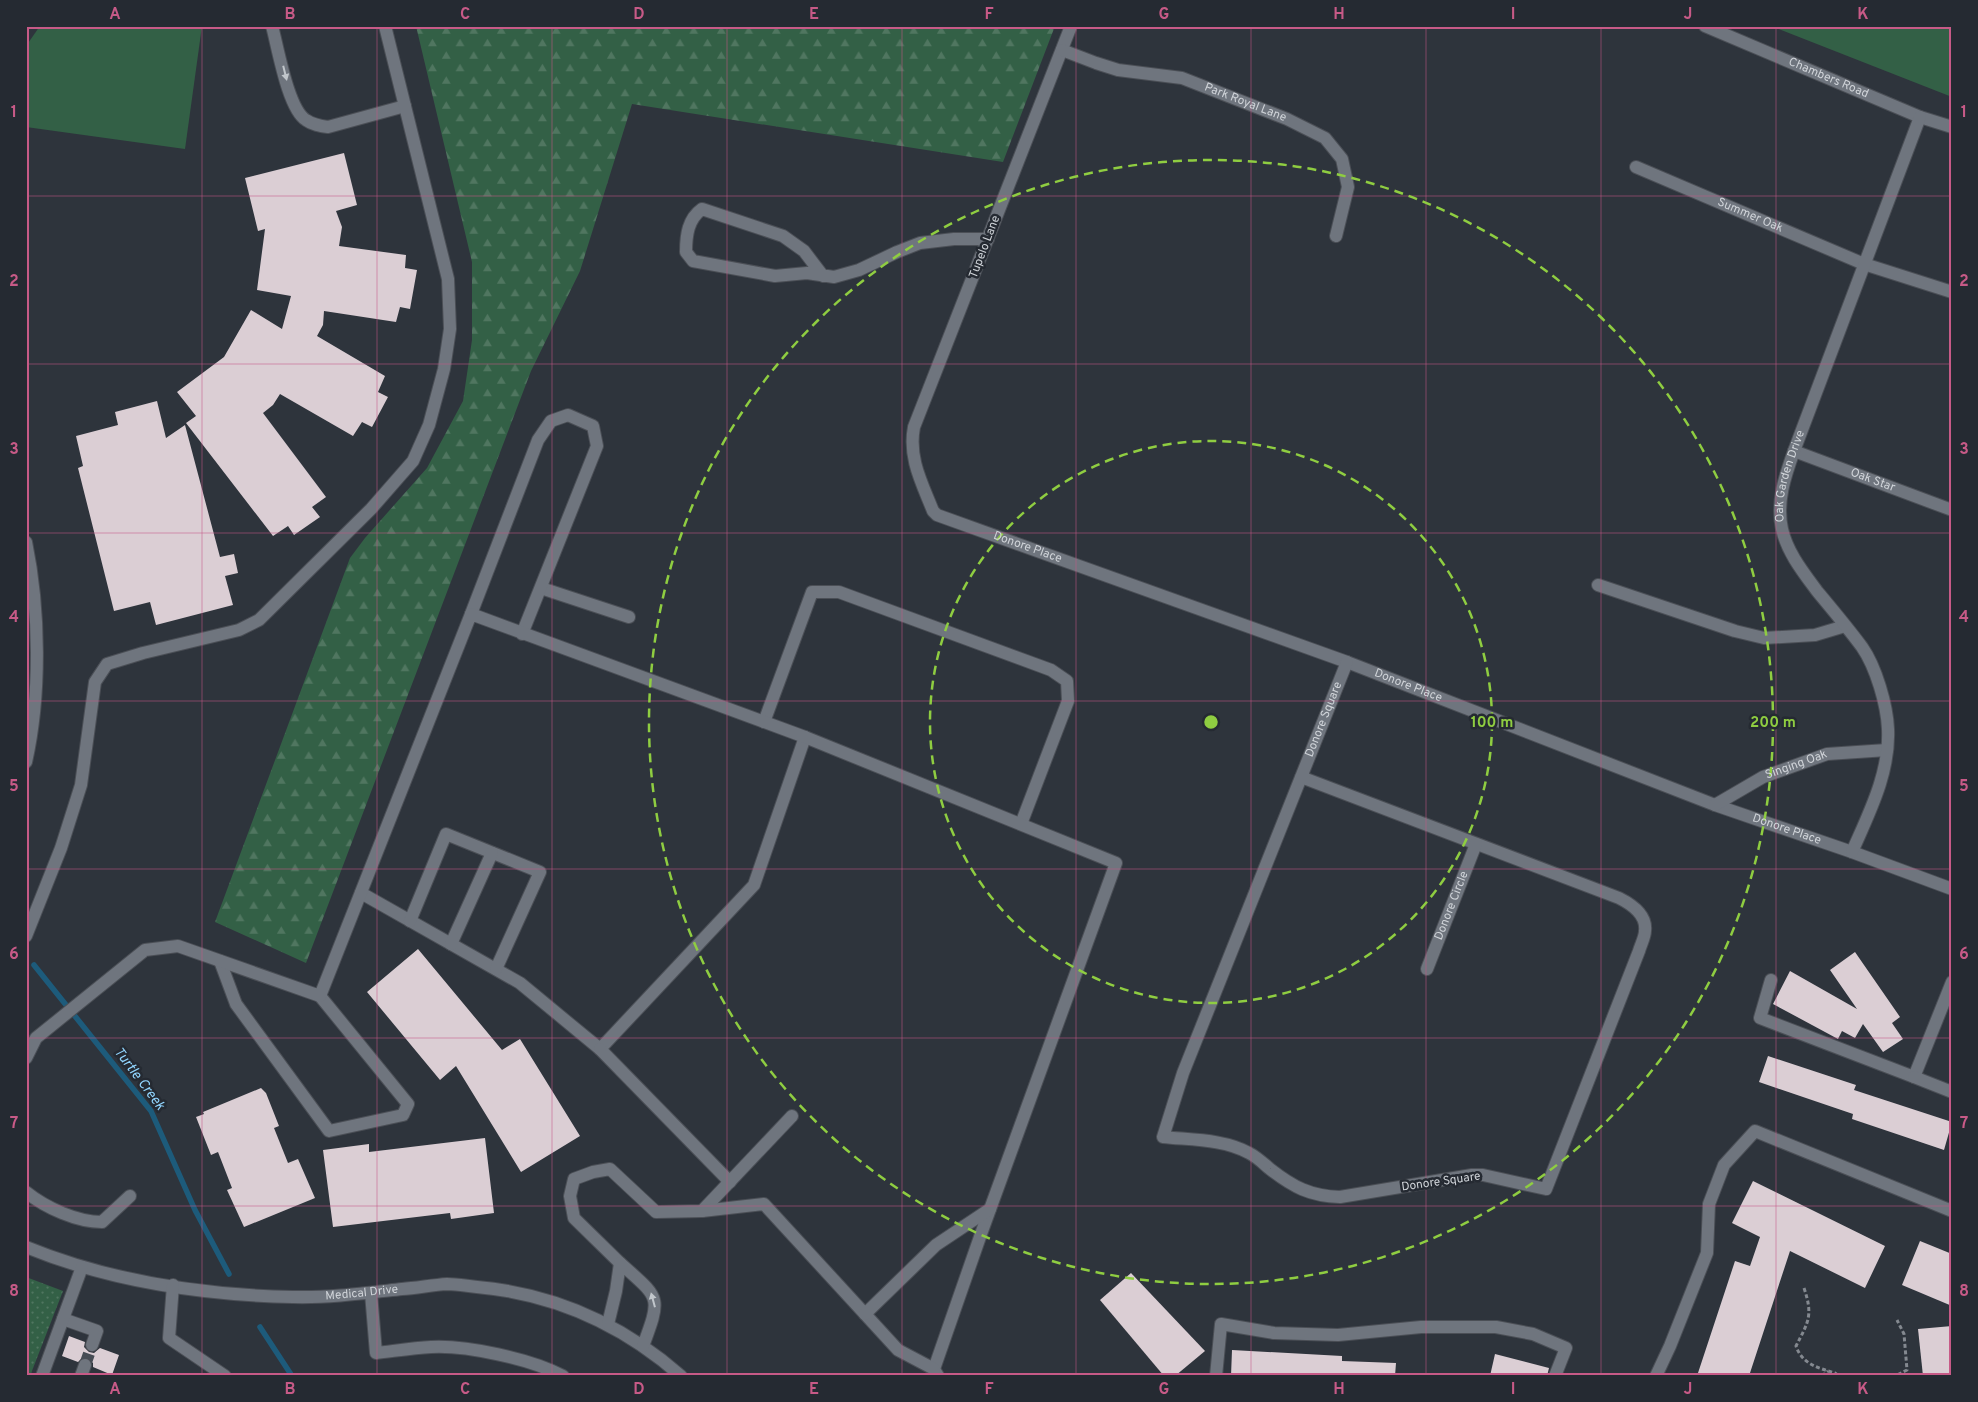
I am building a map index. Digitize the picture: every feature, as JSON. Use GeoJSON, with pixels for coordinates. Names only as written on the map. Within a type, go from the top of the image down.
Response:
{"type":"FeatureCollection","features":[{"type":"Feature","properties":{"kind":"street"},"geometry":{"type":"LineString","coordinates":[[272,26],[293,105],[304,120],[316,125],[328,126],[405,106]]}},
{"type":"Feature","properties":{"kind":"street"},"geometry":{"type":"LineString","coordinates":[[26,936],[61,848],[81,785],[94,682],[107,664],[143,653],[239,630],[259,620],[371,509],[413,461],[429,425],[444,369],[450,329],[448,279],[385,26]]}},
{"type":"Feature","properties":{"kind":"street","name":"Tupelo Lane"},"geometry":{"type":"LineString","coordinates":[[917,470],[911,442],[914,427],[1071,26]]}},
{"type":"Feature","properties":{"kind":"street","name":"Chambers Road"},"geometry":{"type":"LineString","coordinates":[[1705,26],[1920,116],[1952,127]]}},
{"type":"Feature","properties":{"kind":"street","name":"Park Royal Lane"},"geometry":{"type":"LineString","coordinates":[[1062,50],[1118,70],[1182,78],[1287,119],[1325,138],[1342,159],[1348,187],[1336,236]]}},
{"type":"Feature","properties":{"kind":"street","name":"Oak Garden Drive"},"geometry":{"type":"LineString","coordinates":[[1852,852],[1879,789],[1887,750],[1888,729],[1882,694],[1863,648],[1803,573],[1786,542],[1782,528],[1781,492],[1794,451],[1920,116]]}},
{"type":"Feature","properties":{"kind":"street","name":"Summer Oak"},"geometry":{"type":"LineString","coordinates":[[1636,167],[1864,264],[1952,292]]}},
{"type":"Feature","properties":{"kind":"street"},"geometry":{"type":"LineString","coordinates":[[823,276],[804,251],[783,236],[702,209],[694,215],[686,235],[686,252],[693,261],[775,276],[807,273],[823,276],[834,277],[848,274],[920,243],[954,239],[988,239]]}},
{"type":"Feature","properties":{"kind":"street"},"geometry":{"type":"LineString","coordinates":[[320,996],[538,440],[551,421],[568,414],[592,426],[597,446],[522,634]]}},
{"type":"Feature","properties":{"kind":"street","name":"Oak Star"},"geometry":{"type":"LineString","coordinates":[[1794,451],[1952,510]]}},
{"type":"Feature","properties":{"kind":"street","name":"Donore Place"},"geometry":{"type":"LineString","coordinates":[[917,470],[933,511],[937,515],[1347,662],[1714,805],[1852,852],[1952,889]]}},
{"type":"Feature","properties":{"kind":"street"},"geometry":{"type":"LineString","coordinates":[[26,542],[33,575],[38,657],[30,744],[26,762]]}},
{"type":"Feature","properties":{"kind":"street"},"geometry":{"type":"LineString","coordinates":[[1598,585],[1735,631],[1764,638],[1815,635],[1845,626]]}},
{"type":"Feature","properties":{"kind":"street"},"geometry":{"type":"LineString","coordinates":[[541,588],[630,617]]}},
{"type":"Feature","properties":{"kind":"street"},"geometry":{"type":"LineString","coordinates":[[764,722],[812,592],[839,592],[1051,670],[1067,681],[1068,702],[1022,824]]}},
{"type":"Feature","properties":{"kind":"street"},"geometry":{"type":"LineString","coordinates":[[471,614],[805,737],[1116,862],[990,1209],[936,1372],[898,1350],[764,1204],[702,1211],[656,1212],[610,1169],[593,1172],[574,1179],[570,1196],[574,1218],[651,1291],[656,1306],[654,1318],[643,1346]]}},
{"type":"Feature","properties":{"kind":"street","name":"Donore Square"},"geometry":{"type":"LineString","coordinates":[[1301,778],[1630,904],[1641,916],[1646,930],[1546,1189],[1477,1175],[1340,1197],[1311,1194],[1296,1188],[1251,1153],[1237,1147],[1219,1142],[1163,1137],[1183,1073],[1347,662]]}},
{"type":"Feature","properties":{"kind":"street"},"geometry":{"type":"LineString","coordinates":[[600,1049],[754,885],[805,737]]}},
{"type":"Feature","properties":{"kind":"street","name":"Singing Oak"},"geometry":{"type":"LineString","coordinates":[[1714,805],[1763,777],[1827,754],[1887,750]]}},
{"type":"Feature","properties":{"kind":"street"},"geometry":{"type":"LineString","coordinates":[[410,921],[446,834],[540,872],[496,969]]}},
{"type":"Feature","properties":{"kind":"street","name":"Donore Circle"},"geometry":{"type":"LineString","coordinates":[[1427,969],[1476,844]]}},
{"type":"Feature","properties":{"kind":"street"},"geometry":{"type":"LineString","coordinates":[[451,944],[492,853]]}},
{"type":"Feature","properties":{"kind":"street"},"geometry":{"type":"LineString","coordinates":[[361,893],[520,983],[600,1049],[730,1182]]}},
{"type":"Feature","properties":{"kind":"street"},"geometry":{"type":"LineString","coordinates":[[26,1058],[36,1038],[145,950],[178,946],[320,996],[408,1104],[403,1115],[329,1131],[236,1004],[220,961]]}},
{"type":"Feature","properties":{"kind":"street"},"geometry":{"type":"LineString","coordinates":[[1771,980],[1760,1018],[1952,1092]]}},
{"type":"Feature","properties":{"kind":"street"},"geometry":{"type":"LineString","coordinates":[[1914,1077],[1952,982]]}},
{"type":"Feature","properties":{"kind":"street"},"geometry":{"type":"LineString","coordinates":[[702,1211],[792,1116]]}},
{"type":"Feature","properties":{"kind":"street"},"geometry":{"type":"LineString","coordinates":[[1656,1376],[1707,1253],[1709,1204],[1724,1165],[1755,1131],[1952,1211]]}},
{"type":"Feature","properties":{"kind":"street"},"geometry":{"type":"LineString","coordinates":[[26,1192],[38,1202],[87,1222],[102,1222],[130,1196]]}},
{"type":"Feature","properties":{"kind":"street"},"geometry":{"type":"LineString","coordinates":[[865,1314],[936,1246],[990,1209]]}},
{"type":"Feature","properties":{"kind":"street","name":"Medical Drive"},"geometry":{"type":"LineString","coordinates":[[26,1247],[82,1267],[222,1293],[294,1297],[371,1293],[447,1284],[495,1289],[557,1303],[608,1324],[662,1359],[682,1376]]}},
{"type":"Feature","properties":{"kind":"street"},"geometry":{"type":"LineString","coordinates":[[608,1324],[620,1263]]}},
{"type":"Feature","properties":{"kind":"street"},"geometry":{"type":"LineString","coordinates":[[46,1375],[63,1319],[82,1267]]}},
{"type":"Feature","properties":{"kind":"street"},"geometry":{"type":"LineString","coordinates":[[173,1285],[169,1338],[225,1376]]}},
{"type":"Feature","properties":{"kind":"street"},"geometry":{"type":"LineString","coordinates":[[371,1293],[376,1353],[431,1347],[459,1348],[504,1357],[552,1370],[562,1376]]}},
{"type":"Feature","properties":{"kind":"street"},"geometry":{"type":"LineString","coordinates":[[63,1319],[97,1331],[92,1345]]}},
{"type":"Feature","properties":{"kind":"street"},"geometry":{"type":"LineString","coordinates":[[1216,1376],[1221,1324],[1274,1333],[1338,1335],[1421,1327],[1496,1327],[1533,1334],[1566,1348],[1556,1376]]}},
{"type":"Feature","properties":{"kind":"path"},"geometry":{"type":"LineString","coordinates":[[1804,1288],[1810,1308],[1809,1319],[1796,1346],[1799,1356],[1806,1362],[1837,1375]]}},
{"type":"Feature","properties":{"kind":"path"},"geometry":{"type":"LineString","coordinates":[[1872,1376],[1897,1375],[1907,1370],[1904,1334],[1897,1320]]}},
{"type":"Feature","properties":{"kind":"path"},"geometry":{"type":"LineString","coordinates":[[1822,1376],[1829,1371]]}},
{"type":"Feature","properties":{"kind":"green space"},"geometry":{"type":"Polygon","coordinates":[[[40,26],[202,26],[185,149],[26,127],[26,46],[40,26]]]}},
{"type":"Feature","properties":{"kind":"green space"},"geometry":{"type":"Polygon","coordinates":[[[416,26],[1055,26],[1003,162],[632,104],[580,271],[531,371],[306,963],[215,922],[350,558],[365,538],[427,468],[463,401],[472,340],[472,262],[416,26]]]}},
{"type":"Feature","properties":{"kind":"green space"},"geometry":{"type":"Polygon","coordinates":[[[1771,26],[1952,26],[1952,97],[1771,26]]]}},
{"type":"Feature","properties":{"kind":"green space"},"geometry":{"type":"Polygon","coordinates":[[[26,1277],[63,1291],[30,1376],[26,1376],[26,1277]]]}},
{"type":"Feature","properties":{"kind":"building"},"geometry":{"type":"Polygon","coordinates":[[[344,153],[357,205],[336,211],[342,227],[339,246],[406,255],[405,268],[417,270],[410,309],[400,307],[396,322],[324,311],[323,325],[317,336],[385,376],[378,392],[388,397],[372,427],[362,422],[353,436],[280,394],[273,405],[263,413],[326,497],[312,507],[320,517],[294,535],[288,526],[273,536],[186,423],[196,416],[177,392],[224,357],[251,310],[282,329],[291,296],[257,290],[265,229],[258,231],[245,178],[344,153]]]}},
{"type":"Feature","properties":{"kind":"building"},"geometry":{"type":"Polygon","coordinates":[[[157,401],[166,438],[185,425],[220,557],[234,554],[238,573],[225,576],[233,605],[156,625],[150,602],[114,611],[78,468],[83,466],[76,436],[118,425],[115,412],[157,401]]]}},
{"type":"Feature","properties":{"kind":"building"},"geometry":{"type":"Polygon","coordinates":[[[418,949],[502,1050],[520,1039],[580,1136],[521,1172],[456,1066],[440,1080],[367,992],[418,949]]]}},
{"type":"Feature","properties":{"kind":"building"},"geometry":{"type":"Polygon","coordinates":[[[1855,952],[1900,1017],[1892,1023],[1903,1039],[1883,1052],[1863,1024],[1855,1038],[1842,1031],[1838,1039],[1773,1004],[1790,971],[1857,1009],[1830,970],[1855,952]]]}},
{"type":"Feature","properties":{"kind":"building"},"geometry":{"type":"Polygon","coordinates":[[[1768,1056],[1856,1085],[1854,1090],[1952,1122],[1944,1150],[1852,1119],[1853,1114],[1759,1082],[1768,1056]]]}},
{"type":"Feature","properties":{"kind":"building"},"geometry":{"type":"Polygon","coordinates":[[[261,1088],[266,1093],[279,1126],[274,1128],[288,1163],[298,1159],[315,1198],[244,1227],[227,1190],[232,1188],[218,1152],[211,1155],[196,1117],[204,1114],[203,1112],[261,1088]]]}},
{"type":"Feature","properties":{"kind":"building"},"geometry":{"type":"Polygon","coordinates":[[[485,1138],[494,1213],[451,1219],[450,1213],[333,1227],[323,1150],[369,1144],[369,1152],[485,1138]]]}},
{"type":"Feature","properties":{"kind":"building"},"geometry":{"type":"Polygon","coordinates":[[[1753,1181],[1885,1246],[1865,1288],[1790,1251],[1749,1376],[1697,1376],[1735,1261],[1750,1266],[1760,1237],[1732,1223],[1753,1181]]]}},
{"type":"Feature","properties":{"kind":"building"},"geometry":{"type":"Polygon","coordinates":[[[1920,1241],[1952,1254],[1952,1306],[1902,1285],[1920,1241]]]}},
{"type":"Feature","properties":{"kind":"building"},"geometry":{"type":"Polygon","coordinates":[[[1131,1273],[1205,1351],[1175,1376],[1164,1376],[1100,1300],[1131,1273]]]}},
{"type":"Feature","properties":{"kind":"building"},"geometry":{"type":"Polygon","coordinates":[[[1952,1326],[1952,1376],[1923,1376],[1918,1329],[1952,1326]]]}},
{"type":"Feature","properties":{"kind":"building"},"geometry":{"type":"Polygon","coordinates":[[[69,1336],[85,1342],[84,1347],[89,1352],[94,1353],[100,1348],[119,1355],[112,1375],[93,1367],[93,1363],[88,1358],[83,1357],[78,1362],[62,1356],[69,1336]]]}},
{"type":"Feature","properties":{"kind":"building"},"geometry":{"type":"Polygon","coordinates":[[[1232,1350],[1342,1356],[1342,1361],[1396,1363],[1395,1376],[1231,1376],[1232,1350]]]}},
{"type":"Feature","properties":{"kind":"building"},"geometry":{"type":"Polygon","coordinates":[[[1495,1354],[1549,1368],[1547,1376],[1490,1376],[1495,1354]]]}},
{"type":"Feature","properties":{"kind":"waterway","name":"Turtle Creek"},"geometry":{"type":"LineString","coordinates":[[34,965],[151,1111],[195,1210],[229,1274]]}},
{"type":"Feature","properties":{"kind":"waterway","name":"Turtle Creek"},"geometry":{"type":"LineString","coordinates":[[260,1327],[292,1376]]}},
{"type":"Feature","properties":{"kind":"tunnel"},"geometry":{"type":"LineString","coordinates":[[85,1365],[92,1345]]}}]}
